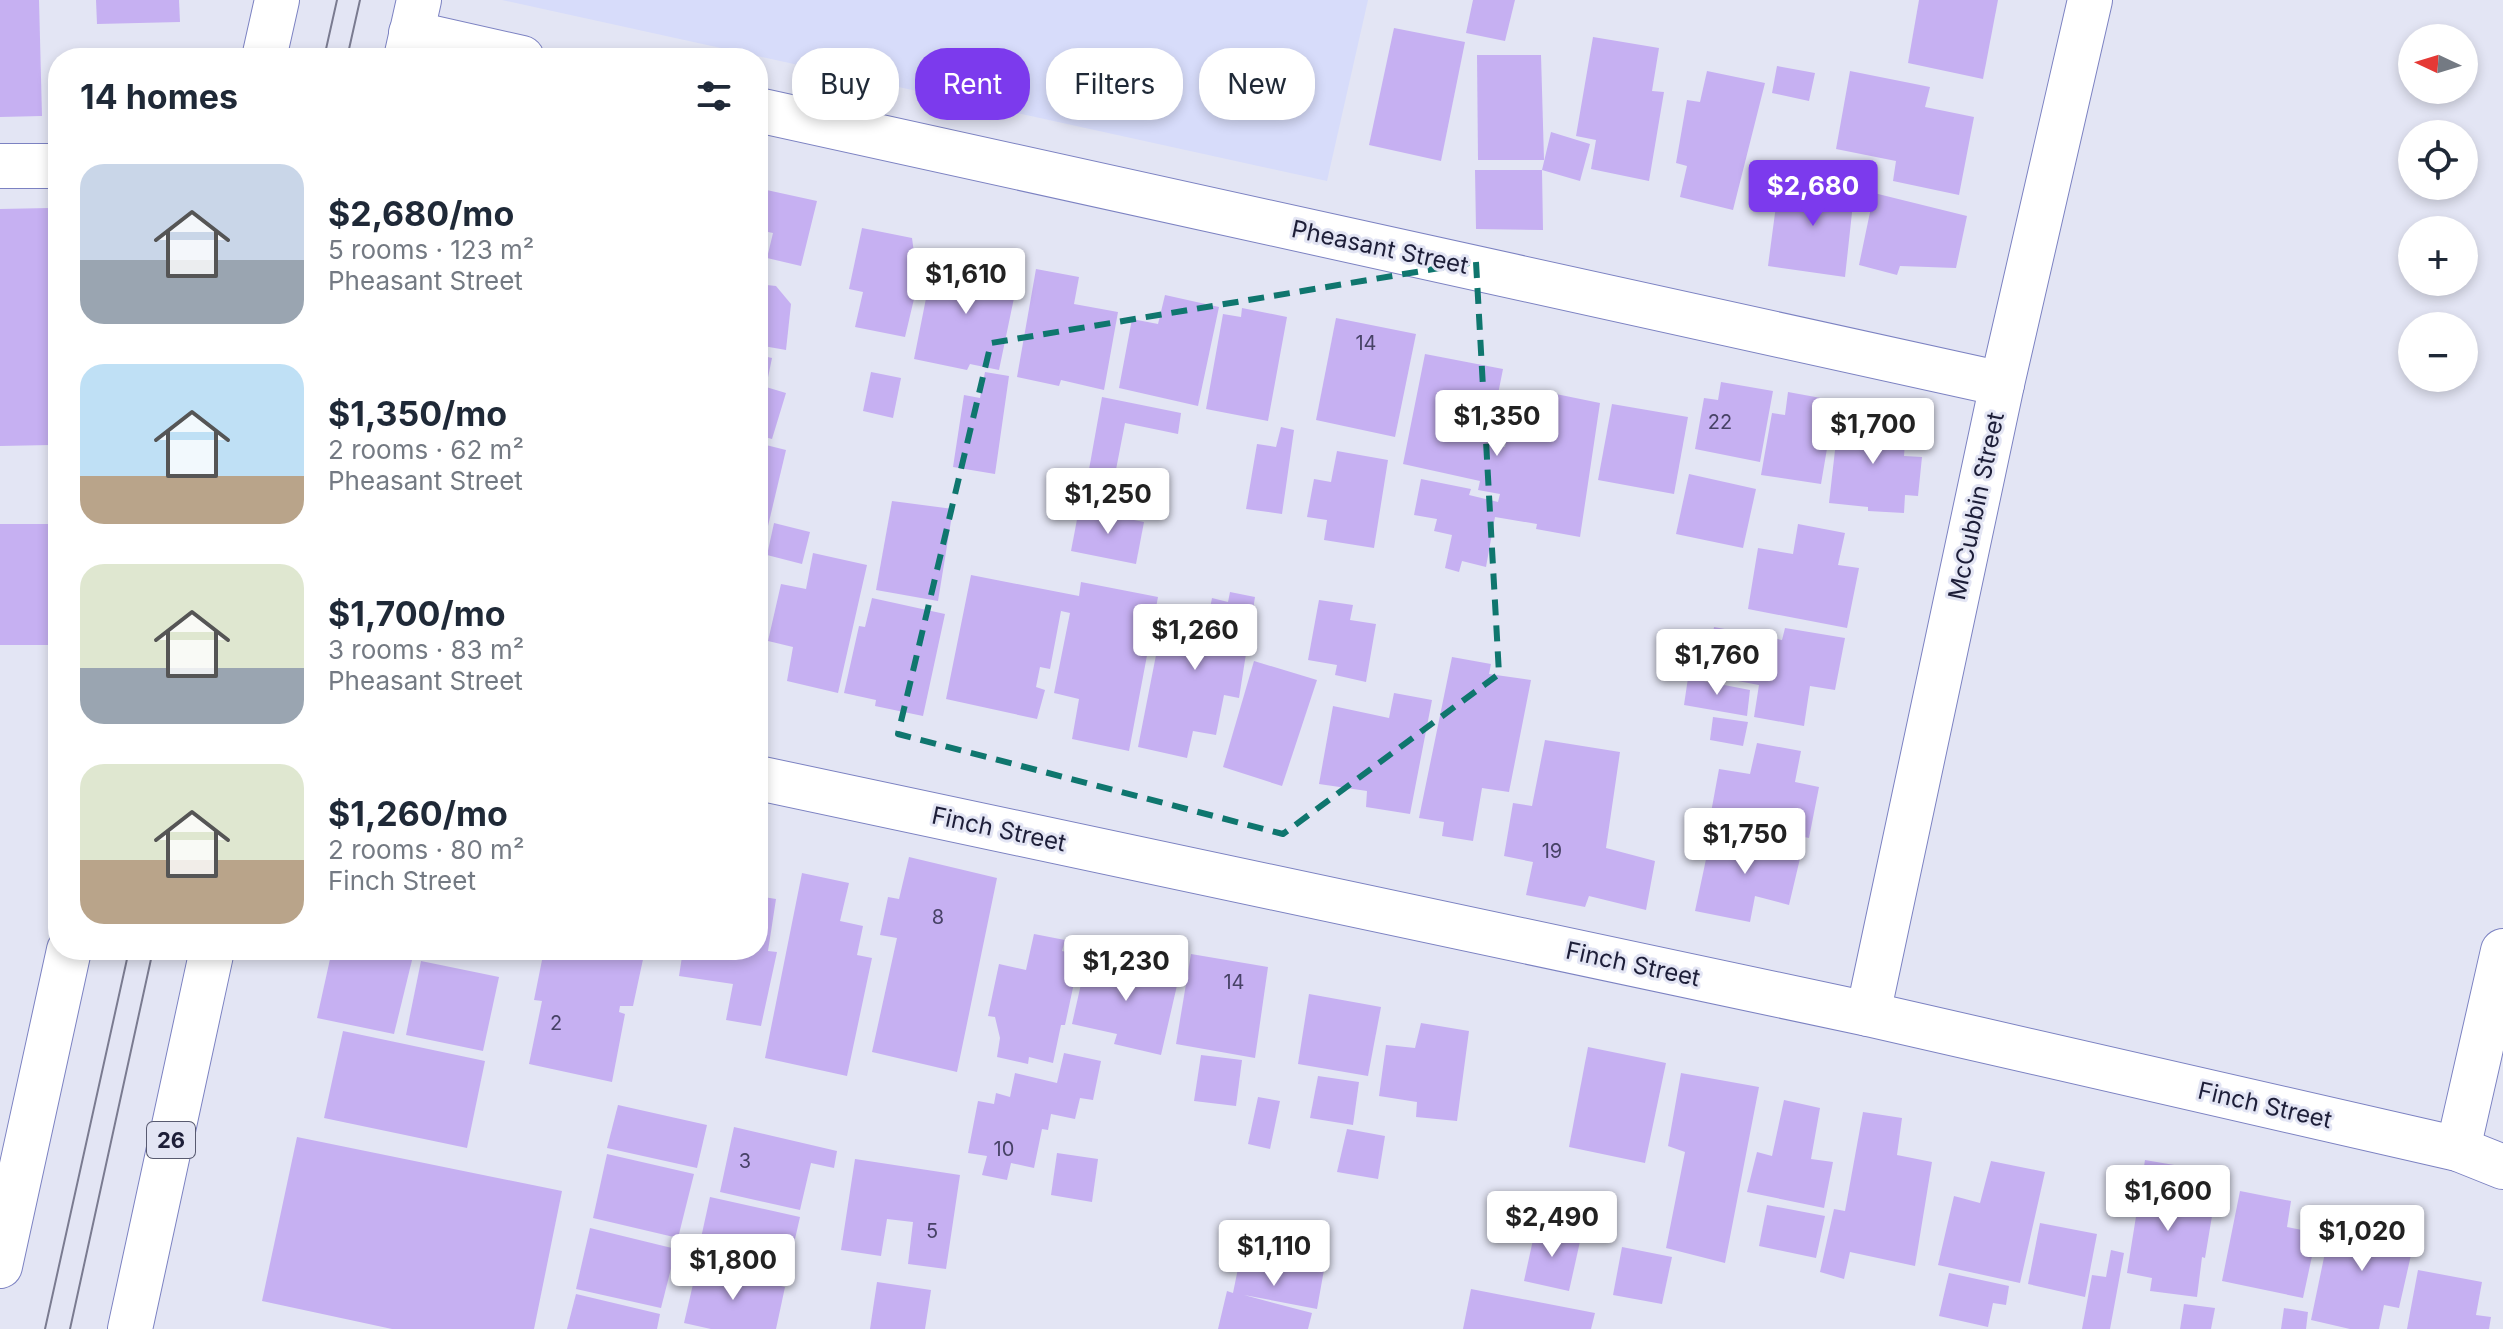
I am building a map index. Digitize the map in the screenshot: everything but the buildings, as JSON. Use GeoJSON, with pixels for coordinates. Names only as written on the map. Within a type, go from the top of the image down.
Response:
{"type":"FeatureCollection","features":[{"type":"Feature","properties":{"kind":"main road"},"geometry":{"type":"LineString","coordinates":[[266,48],[277,0]]}},
{"type":"Feature","properties":{"kind":"main road","name":"McCubbin Street"},"geometry":{"type":"LineString","coordinates":[[1868,1014],[2002,384],[2090,0]]}},
{"type":"Feature","properties":{"kind":"main road"},"geometry":{"type":"LineString","coordinates":[[412,30],[483,48]]}},
{"type":"Feature","properties":{"kind":"main road","name":"Pheasant Street"},"geometry":{"type":"LineString","coordinates":[[768,112],[2002,384]]}},
{"type":"Feature","properties":{"kind":"main road"},"geometry":{"type":"LineString","coordinates":[[0,166],[48,166]]}},
{"type":"Feature","properties":{"kind":"main road","name":"Finch Street"},"geometry":{"type":"LineString","coordinates":[[768,780],[1868,1014],[2458,1149],[2503,1167]]}},
{"type":"Feature","properties":{"kind":"main road"},"geometry":{"type":"LineString","coordinates":[[2458,1149],[2503,951]]}},
{"type":"Feature","properties":{"kind":"main road"},"geometry":{"type":"LineString","coordinates":[[1,1253],[14,1141],[66,960]]}},
{"type":"Feature","properties":{"kind":"main road","name":"26"},"geometry":{"type":"LineString","coordinates":[[130,1329],[210,960]]}},
{"type":"Feature","properties":{"kind":"highlighted area"},"geometry":{"type":"Polygon","coordinates":[[[1476,262],[1499,674],[1283,834],[898,734],[991,343],[1476,262]]]}},
{"type":"Feature","properties":{"kind":"shaded area"},"geometry":{"type":"Polygon","coordinates":[[[502,0],[1368,0],[1327,181],[1049,120],[1183,120],[1183,48],[1046,48],[1046,119],[1030,116],[1030,48],[915,48],[915,91],[899,87],[899,48],[792,48],[792,64],[768,58],[768,48],[721,48],[502,0]]]}},
{"type":"Feature","properties":{"kind":"tram line"},"geometry":{"type":"LineString","coordinates":[[326,48],[337,0]]}},
{"type":"Feature","properties":{"kind":"tram line"},"geometry":{"type":"LineString","coordinates":[[349,48],[360,0]]}},
{"type":"Feature","properties":{"kind":"tram line"},"geometry":{"type":"LineString","coordinates":[[45,1329],[127,960]]}},
{"type":"Feature","properties":{"kind":"tram line"},"geometry":{"type":"LineString","coordinates":[[70,1329],[151,960]]}}]}
